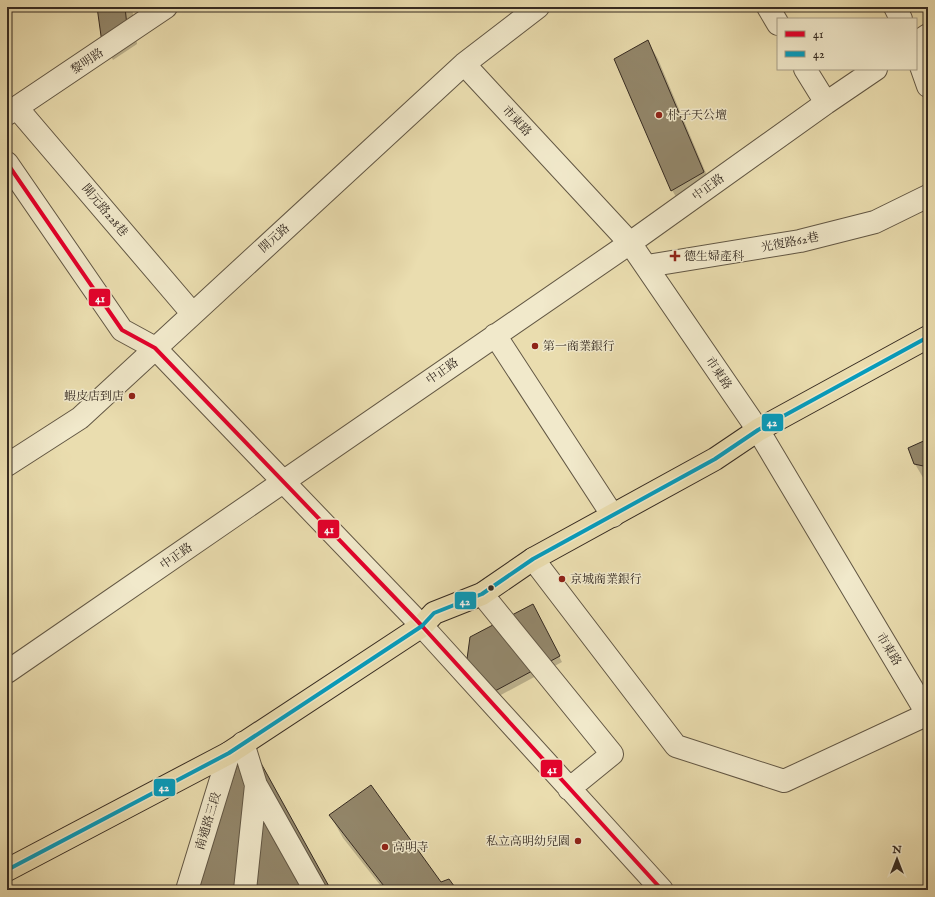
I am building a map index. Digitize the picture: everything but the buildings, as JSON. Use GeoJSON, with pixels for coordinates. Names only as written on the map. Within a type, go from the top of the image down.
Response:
{"type":"FeatureCollection","features":[{"type":"Feature","properties":{"kind":"main road"},"geometry":{"type":"LineString","coordinates":[[7,870],[236,748],[422,626],[434,614],[482,594],[533,559],[715,459],[758,430],[928,337]]}},
{"type":"Feature","properties":{"kind":"street","name":"黎明路"},"geometry":{"type":"LineString","coordinates":[[12,111],[166,7]]}},
{"type":"Feature","properties":{"kind":"street","name":"開元路"},"geometry":{"type":"LineString","coordinates":[[7,465],[80,418],[192,313],[464,64],[538,7]]}},
{"type":"Feature","properties":{"kind":"street"},"geometry":{"type":"LineString","coordinates":[[768,7],[777,22]]}},
{"type":"Feature","properties":{"kind":"street"},"geometry":{"type":"LineString","coordinates":[[895,7],[900,18]]}},
{"type":"Feature","properties":{"kind":"street"},"geometry":{"type":"LineString","coordinates":[[917,41],[928,35]]}},
{"type":"Feature","properties":{"kind":"street"},"geometry":{"type":"LineString","coordinates":[[917,55],[927,83]]}},
{"type":"Feature","properties":{"kind":"street","name":"市東路"},"geometry":{"type":"LineString","coordinates":[[464,64],[630,242],[758,430],[928,715]]}},
{"type":"Feature","properties":{"kind":"street"},"geometry":{"type":"LineString","coordinates":[[806,70],[826,103]]}},
{"type":"Feature","properties":{"kind":"street","name":"中正路"},"geometry":{"type":"LineString","coordinates":[[7,672],[283,482],[494,334],[630,242],[875,70]]}},
{"type":"Feature","properties":{"kind":"street","name":"開元路228巷"},"geometry":{"type":"LineString","coordinates":[[12,111],[192,313]]}},
{"type":"Feature","properties":{"kind":"street"},"geometry":{"type":"LineString","coordinates":[[7,163],[122,330],[155,348],[422,626],[662,890]]}},
{"type":"Feature","properties":{"kind":"street","name":"光復路62巷"},"geometry":{"type":"LineString","coordinates":[[647,266],[800,241],[876,222],[928,196]]}},
{"type":"Feature","properties":{"kind":"street"},"geometry":{"type":"LineString","coordinates":[[494,334],[613,516]]}},
{"type":"Feature","properties":{"kind":"street"},"geometry":{"type":"LineString","coordinates":[[533,559],[676,746],[784,781],[928,715]]}},
{"type":"Feature","properties":{"kind":"street"},"geometry":{"type":"LineString","coordinates":[[482,594],[612,754],[570,789]]}},
{"type":"Feature","properties":{"kind":"street"},"geometry":{"type":"LineString","coordinates":[[236,748],[315,890]]}},
{"type":"Feature","properties":{"kind":"street","name":"南通路三段"},"geometry":{"type":"LineString","coordinates":[[187,890],[236,748]]}},
{"type":"Feature","properties":{"kind":"street"},"geometry":{"type":"LineString","coordinates":[[245,890],[256,785]]}},
{"type":"Feature","properties":{"kind":"transit line","name":"41"},"geometry":{"type":"LineString","coordinates":[[7,163],[122,330],[155,348],[422,626],[662,890]]}},
{"type":"Feature","properties":{"kind":"transit line","name":"42"},"geometry":{"type":"LineString","coordinates":[[7,870],[229,753],[422,626],[434,613],[482,594],[533,559],[715,459],[758,430],[928,337]]}},
{"type":"Feature","properties":{"kind":"place","name":"朴子天公壇"},"geometry":{"type":"Point","coordinates":[659,115]}},
{"type":"Feature","properties":{"kind":"place","name":"德生婦產科"},"geometry":{"type":"Point","coordinates":[675,256]}},
{"type":"Feature","properties":{"kind":"place","name":"第一商業銀行"},"geometry":{"type":"Point","coordinates":[535,346]}},
{"type":"Feature","properties":{"kind":"place","name":"蝦皮店到店"},"geometry":{"type":"Point","coordinates":[132,396]}},
{"type":"Feature","properties":{"kind":"place","name":"京城商業銀行"},"geometry":{"type":"Point","coordinates":[562,579]}},
{"type":"Feature","properties":{"kind":"place","name":"私立高明幼兒園"},"geometry":{"type":"Point","coordinates":[578,841]}},
{"type":"Feature","properties":{"kind":"place","name":"高明寺"},"geometry":{"type":"Point","coordinates":[385,847]}}]}
